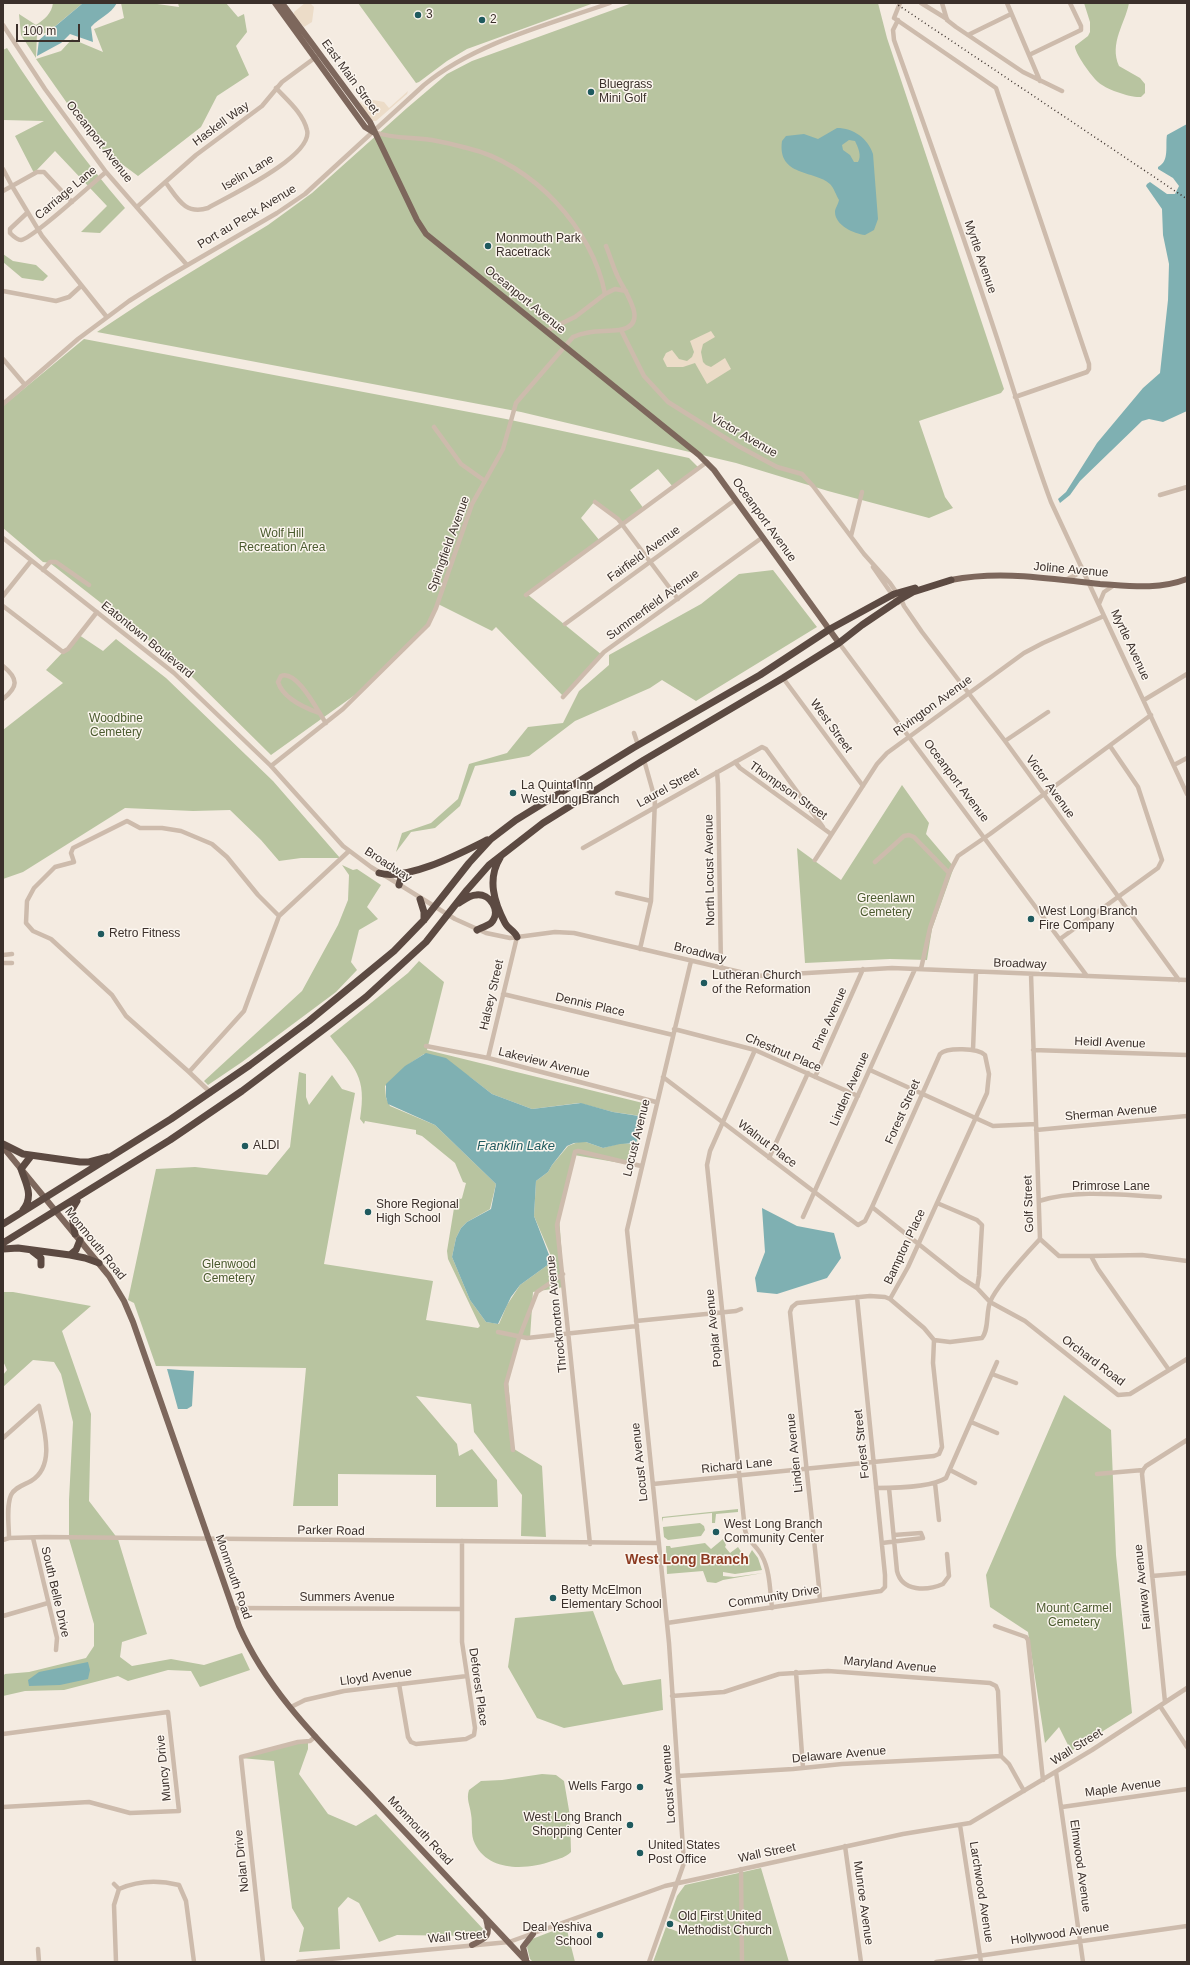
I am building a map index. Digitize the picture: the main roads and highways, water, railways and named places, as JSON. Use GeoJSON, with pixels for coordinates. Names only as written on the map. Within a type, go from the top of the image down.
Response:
{"type":"FeatureCollection","features":[{"type":"Feature","properties":{"kind":"highway"},"geometry":{"type":"LineString","coordinates":[[3,1224],[116,1155],[211,1093],[273,1048],[357,983],[394,951],[424,920],[469,863],[491,839],[539,804],[760,675],[830,629],[920,590],[951,580]]}},
{"type":"Feature","properties":{"kind":"highway"},"geometry":{"type":"LineString","coordinates":[[3,1244],[82,1196],[198,1122],[366,997],[421,947],[483,871],[505,852],[560,811],[839,643],[898,599]]}},
{"type":"Feature","properties":{"kind":"highway"},"geometry":{"type":"LineString","coordinates":[[379,873],[391,875],[402,874],[449,858],[491,839]]}},
{"type":"Feature","properties":{"kind":"highway"},"geometry":{"type":"LineString","coordinates":[[505,852],[494,870],[492,889],[505,923],[517,937]]}},
{"type":"Feature","properties":{"kind":"highway"},"geometry":{"type":"LineString","coordinates":[[399,885],[402,874]]}},
{"type":"Feature","properties":{"kind":"highway"},"geometry":{"type":"LineString","coordinates":[[456,905],[474,895],[482,895],[489,899],[494,906],[494,918],[490,923],[477,930]]}},
{"type":"Feature","properties":{"kind":"highway"},"geometry":{"type":"LineString","coordinates":[[420,899],[424,912],[424,920]]}},
{"type":"Feature","properties":{"kind":"highway"},"geometry":{"type":"LineString","coordinates":[[3,1144],[13,1150],[31,1156],[85,1162],[116,1155]]}},
{"type":"Feature","properties":{"kind":"highway"},"geometry":{"type":"LineString","coordinates":[[21,1213],[28,1203],[30,1195],[21,1169],[31,1156]]}},
{"type":"Feature","properties":{"kind":"highway"},"geometry":{"type":"LineString","coordinates":[[70,1255],[76,1250],[78,1237],[71,1211],[73,1205],[82,1196]]}},
{"type":"Feature","properties":{"kind":"highway"},"geometry":{"type":"LineString","coordinates":[[3,1249],[14,1247],[70,1255],[85,1258],[99,1264]]}},
{"type":"Feature","properties":{"kind":"highway"},"geometry":{"type":"LineString","coordinates":[[30,1249],[41,1258],[41,1265]]}},
{"type":"Feature","properties":{"kind":"main road","name":"East Main Street"},"geometry":{"type":"LineString","coordinates":[[275,3],[316,57],[365,126],[373,132]]}},
{"type":"Feature","properties":{"kind":"main road","name":"East Main Street"},"geometry":{"type":"LineString","coordinates":[[282,3],[370,122],[373,132]]}},
{"type":"Feature","properties":{"kind":"main road","name":"Oceanport Avenue"},"geometry":{"type":"LineString","coordinates":[[373,132],[417,220],[426,234],[668,428],[707,462],[839,643]]}},
{"type":"Feature","properties":{"kind":"main road","name":"Joline Avenue"},"geometry":{"type":"LineString","coordinates":[[951,580],[992,575],[1151,588],[1169,585],[1187,579]]}},
{"type":"Feature","properties":{"kind":"main road","name":"Monmouth Road"},"geometry":{"type":"LineString","coordinates":[[3,1147],[44,1199],[78,1237],[116,1287],[133,1322],[232,1608],[244,1637],[260,1668],[290,1707],[316,1736],[527,1962]]}},
{"type":"Feature","properties":{"kind":"main road"},"geometry":{"type":"LineString","coordinates":[[472,1945],[483,1940],[488,1935],[488,1928],[485,1918]]}},
{"type":"Feature","properties":{"kind":"main road"},"geometry":{"type":"LineString","coordinates":[[527,1962],[524,1954],[524,1947],[533,1934]]}},
{"type":"Feature","properties":{"kind":"water"},"geometry":{"type":"Polygon","coordinates":[[[83,3],[117,3],[91,27],[93,42],[70,34],[61,43],[37,56],[39,40],[83,3]]]}},
{"type":"Feature","properties":{"kind":"water"},"geometry":{"type":"Polygon","coordinates":[[[1187,124],[1187,411],[1163,422],[1149,419],[1142,421],[1080,481],[1070,495],[1060,503],[1058,499],[1066,492],[1097,443],[1143,388],[1160,373],[1168,300],[1169,264],[1163,235],[1162,209],[1146,186],[1150,182],[1167,194],[1175,194],[1179,186],[1173,178],[1158,169],[1158,167],[1162,164],[1166,157],[1167,135],[1187,124]]]}},
{"type":"Feature","properties":{"kind":"water"},"geometry":{"type":"Polygon","coordinates":[[[837,128],[843,128],[859,135],[871,148],[873,154],[878,219],[874,230],[865,235],[851,231],[838,221],[835,209],[839,200],[830,184],[815,176],[798,171],[785,161],[782,153],[782,141],[786,136],[804,134],[818,139],[837,128]],[[849,140],[842,145],[843,150],[850,155],[854,162],[858,162],[860,154],[855,141],[849,140]]]}},
{"type":"Feature","properties":{"kind":"water","name":"Franklin Lake"},"geometry":{"type":"Polygon","coordinates":[[[426,1053],[446,1058],[492,1094],[532,1109],[581,1103],[613,1112],[639,1116],[643,1120],[641,1129],[643,1131],[640,1132],[636,1143],[620,1144],[603,1148],[586,1142],[574,1143],[567,1146],[548,1172],[536,1181],[534,1216],[551,1260],[549,1264],[520,1285],[511,1297],[498,1324],[486,1322],[470,1300],[452,1257],[456,1238],[461,1228],[467,1222],[491,1209],[496,1184],[435,1125],[388,1104],[386,1097],[386,1084],[405,1066],[426,1053]]]}},
{"type":"Feature","properties":{"kind":"water"},"geometry":{"type":"Polygon","coordinates":[[[762,1208],[797,1226],[834,1233],[841,1258],[827,1278],[777,1294],[757,1292],[755,1278],[765,1252],[762,1208]]]}},
{"type":"Feature","properties":{"kind":"water"},"geometry":{"type":"Polygon","coordinates":[[[167,1369],[194,1371],[192,1406],[187,1409],[178,1409],[167,1369]]]}},
{"type":"Feature","properties":{"kind":"water"},"geometry":{"type":"Polygon","coordinates":[[[88,1662],[90,1670],[88,1679],[60,1685],[29,1686],[28,1680],[39,1672],[88,1662]]]}},
{"type":"Feature","properties":{"kind":"railway"},"geometry":{"type":"LineString","coordinates":[[895,3],[1187,199]]}},
{"type":"Feature","properties":{"kind":"place","name":"3"},"geometry":{"type":"Point","coordinates":[418,15]}},
{"type":"Feature","properties":{"kind":"place","name":"2"},"geometry":{"type":"Point","coordinates":[482,20]}},
{"type":"Feature","properties":{"kind":"place","name":"Bluegrass Mini Golf"},"geometry":{"type":"Point","coordinates":[591,92]}},
{"type":"Feature","properties":{"kind":"place","name":"Monmouth Park Racetrack"},"geometry":{"type":"Point","coordinates":[488,246]}},
{"type":"Feature","properties":{"kind":"place","name":"La Quinta Inn West Long Branch"},"geometry":{"type":"Point","coordinates":[513,793]}},
{"type":"Feature","properties":{"kind":"place","name":"West Long Branch Fire Company"},"geometry":{"type":"Point","coordinates":[1031,919]}},
{"type":"Feature","properties":{"kind":"place","name":"Retro Fitness"},"geometry":{"type":"Point","coordinates":[101,934]}},
{"type":"Feature","properties":{"kind":"place","name":"Lutheran Church of the Reformation"},"geometry":{"type":"Point","coordinates":[704,983]}},
{"type":"Feature","properties":{"kind":"place","name":"ALDI"},"geometry":{"type":"Point","coordinates":[245,1146]}},
{"type":"Feature","properties":{"kind":"place","name":"Shore Regional High School"},"geometry":{"type":"Point","coordinates":[368,1212]}},
{"type":"Feature","properties":{"kind":"place","name":"West Long Branch Community Center"},"geometry":{"type":"Point","coordinates":[716,1532]}},
{"type":"Feature","properties":{"kind":"place","name":"Betty McElmon Elementary School"},"geometry":{"type":"Point","coordinates":[553,1598]}},
{"type":"Feature","properties":{"kind":"place","name":"Wells Fargo"},"geometry":{"type":"Point","coordinates":[640,1787]}},
{"type":"Feature","properties":{"kind":"place","name":"West Long Branch Shopping Center"},"geometry":{"type":"Point","coordinates":[630,1825]}},
{"type":"Feature","properties":{"kind":"place","name":"United States Post Office"},"geometry":{"type":"Point","coordinates":[640,1853]}},
{"type":"Feature","properties":{"kind":"place","name":"Old First United Methodist Church"},"geometry":{"type":"Point","coordinates":[670,1924]}},
{"type":"Feature","properties":{"kind":"place","name":"Deal Yeshiva School"},"geometry":{"type":"Point","coordinates":[600,1935]}},
{"type":"Feature","properties":{"kind":"district","name":"West Long Branch"},"geometry":{"type":"Point","coordinates":[687,1560]}},
{"type":"Feature","properties":{"kind":"park label","name":"Wolf Hill Recreation Area"},"geometry":{"type":"Point","coordinates":[282,541]}},
{"type":"Feature","properties":{"kind":"park label","name":"Woodbine Cemetery"},"geometry":{"type":"Point","coordinates":[116,726]}},
{"type":"Feature","properties":{"kind":"park label","name":"Greenlawn Cemetery"},"geometry":{"type":"Point","coordinates":[886,906]}},
{"type":"Feature","properties":{"kind":"park label","name":"Glenwood Cemetery"},"geometry":{"type":"Point","coordinates":[229,1272]}},
{"type":"Feature","properties":{"kind":"park label","name":"Mount Carmel Cemetery"},"geometry":{"type":"Point","coordinates":[1074,1616]}}]}
